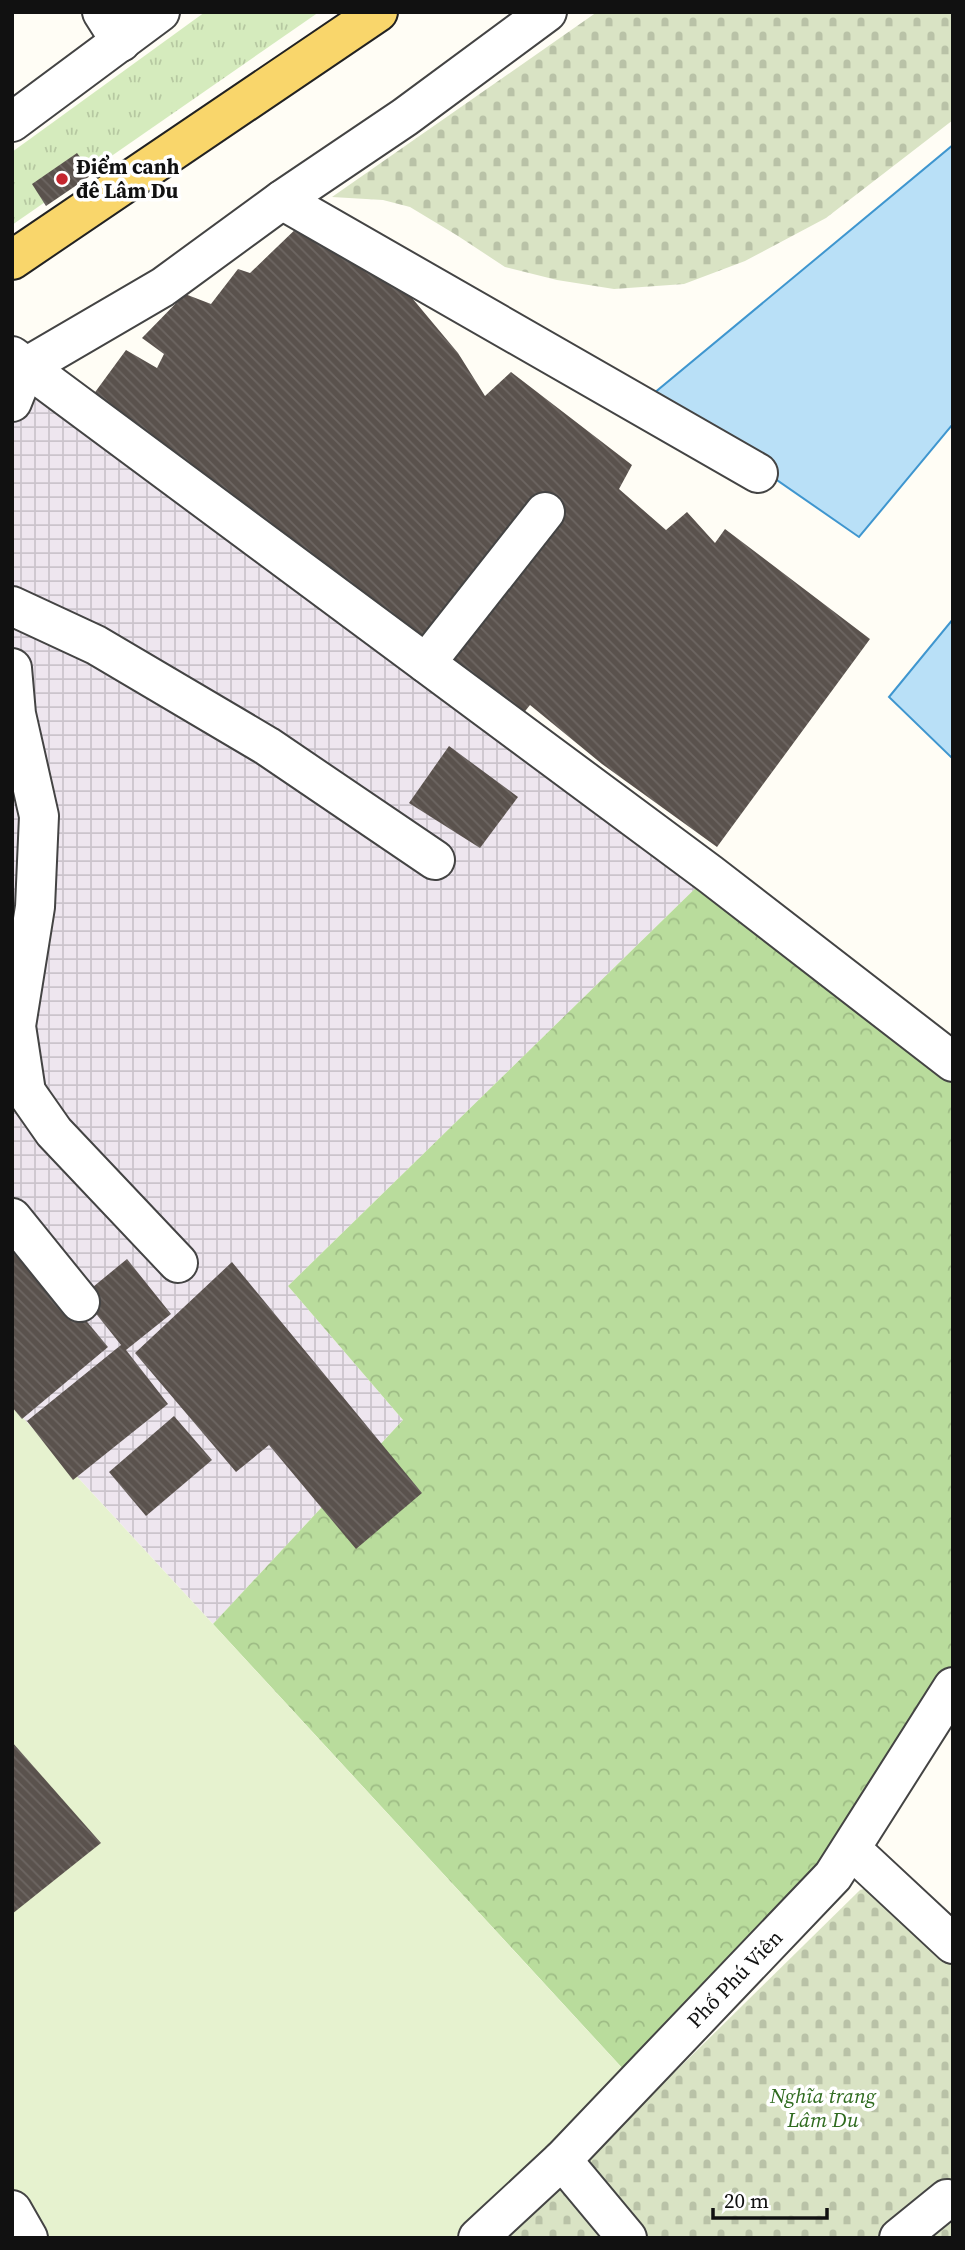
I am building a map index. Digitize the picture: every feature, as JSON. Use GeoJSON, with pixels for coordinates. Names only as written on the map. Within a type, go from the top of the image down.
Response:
{"type":"FeatureCollection","features":[{"type":"Feature","properties":{"kind":"main road"},"geometry":{"type":"LineString","coordinates":[[12,260],[378,12]]}},
{"type":"Feature","properties":{"kind":"street"},"geometry":{"type":"LineString","coordinates":[[12,122],[111,27],[160,12]]}},
{"type":"Feature","properties":{"kind":"street"},"geometry":{"type":"LineString","coordinates":[[19,361],[163,287],[282,200],[405,117],[547,12]]}},
{"type":"Feature","properties":{"kind":"street"},"geometry":{"type":"LineString","coordinates":[[282,200],[758,473]]}},
{"type":"Feature","properties":{"kind":"street"},"geometry":{"type":"LineString","coordinates":[[12,402],[19,361]]}},
{"type":"Feature","properties":{"kind":"street"},"geometry":{"type":"LineString","coordinates":[[19,361],[710,874],[953,1062]]}},
{"type":"Feature","properties":{"kind":"street"},"geometry":{"type":"LineString","coordinates":[[426,663],[545,512]]}},
{"type":"Feature","properties":{"kind":"street"},"geometry":{"type":"LineString","coordinates":[[12,606],[96,645],[267,746],[435,860]]}},
{"type":"Feature","properties":{"kind":"street"},"geometry":{"type":"LineString","coordinates":[[12,668],[16,714],[39,816],[35,906],[16,1026],[19,1084],[54,1132],[178,1264]]}},
{"type":"Feature","properties":{"kind":"street"},"geometry":{"type":"LineString","coordinates":[[12,1218],[80,1302]]}},
{"type":"Feature","properties":{"kind":"street","name":"Phố Phú Viên"},"geometry":{"type":"LineString","coordinates":[[478,2238],[562,2160],[833,1876],[953,1687]]}},
{"type":"Feature","properties":{"kind":"street"},"geometry":{"type":"LineString","coordinates":[[851,1849],[953,1944]]}},
{"type":"Feature","properties":{"kind":"street"},"geometry":{"type":"LineString","coordinates":[[562,2160],[627,2238]]}},
{"type":"Feature","properties":{"kind":"street"},"geometry":{"type":"LineString","coordinates":[[899,2238],[947,2199]]}},
{"type":"Feature","properties":{"kind":"street"},"geometry":{"type":"LineString","coordinates":[[12,2210],[28,2238]]}},
{"type":"Feature","properties":{"kind":"shaded area"},"geometry":{"type":"Polygon","coordinates":[[[26,367],[710,874],[288,1286],[403,1420],[213,1624],[12,1406],[12,400],[26,367]]]}},
{"type":"Feature","properties":{"kind":"green space"},"geometry":{"type":"Polygon","coordinates":[[[205,12],[319,12],[12,225],[12,152],[205,12]]]}},
{"type":"Feature","properties":{"kind":"green space"},"geometry":{"type":"Polygon","coordinates":[[[597,12],[953,12],[953,120],[826,218],[745,261],[684,284],[614,289],[557,280],[505,267],[410,207],[383,200],[332,197],[597,12]]]}},
{"type":"Feature","properties":{"kind":"green space"},"geometry":{"type":"Polygon","coordinates":[[[710,874],[953,1062],[953,1691],[851,1849],[636,2083],[213,1624],[403,1420],[288,1286],[710,874]]]}},
{"type":"Feature","properties":{"kind":"green space"},"geometry":{"type":"Polygon","coordinates":[[[12,1406],[636,2083],[475,2238],[12,2238],[12,1406]]]}},
{"type":"Feature","properties":{"kind":"green space","name":"Nghĩa trang Lâm Du"},"geometry":{"type":"Polygon","coordinates":[[[883,1883],[953,1948],[953,2238],[506,2238],[860,1890],[883,1883]]]}},
{"type":"Feature","properties":{"kind":"water"},"geometry":{"type":"Polygon","coordinates":[[[953,145],[953,424],[859,537],[653,394],[953,145]]]}},
{"type":"Feature","properties":{"kind":"water"},"geometry":{"type":"Polygon","coordinates":[[[953,619],[953,759],[889,697],[953,619]]]}},
{"type":"Feature","properties":{"kind":"building","name":"Điểm canh đê Lâm Du"},"geometry":{"type":"Polygon","coordinates":[[[77,153],[93,174],[46,206],[32,184],[77,153]]]}},
{"type":"Feature","properties":{"kind":"building"},"geometry":{"type":"Polygon","coordinates":[[[302,223],[407,292],[458,353],[485,396],[511,372],[632,465],[619,489],[666,530],[687,512],[715,543],[725,529],[870,639],[717,847],[602,764],[530,705],[518,720],[93,395],[126,350],[157,368],[164,354],[142,338],[185,294],[211,304],[238,269],[250,273],[302,223]]]}},
{"type":"Feature","properties":{"kind":"building"},"geometry":{"type":"Polygon","coordinates":[[[449,746],[518,797],[480,848],[409,803],[449,746]]]}},
{"type":"Feature","properties":{"kind":"building"},"geometry":{"type":"Polygon","coordinates":[[[24,1246],[108,1347],[22,1419],[12,1407],[12,1256],[24,1246]]]}},
{"type":"Feature","properties":{"kind":"building"},"geometry":{"type":"Polygon","coordinates":[[[127,1259],[171,1314],[126,1350],[168,1404],[73,1480],[27,1421],[121,1345],[82,1296],[127,1259]]]}},
{"type":"Feature","properties":{"kind":"building"},"geometry":{"type":"Polygon","coordinates":[[[232,1262],[422,1493],[356,1549],[269,1445],[236,1472],[135,1353],[232,1262]]]}},
{"type":"Feature","properties":{"kind":"building"},"geometry":{"type":"Polygon","coordinates":[[[174,1416],[212,1460],[146,1516],[109,1472],[174,1416]]]}},
{"type":"Feature","properties":{"kind":"building"},"geometry":{"type":"Polygon","coordinates":[[[12,1742],[101,1843],[12,1914],[12,1742]]]}},
{"type":"Feature","properties":{"kind":"place","name":"Điểm canh đê Lâm Du"},"geometry":{"type":"Point","coordinates":[62,179]}}]}
